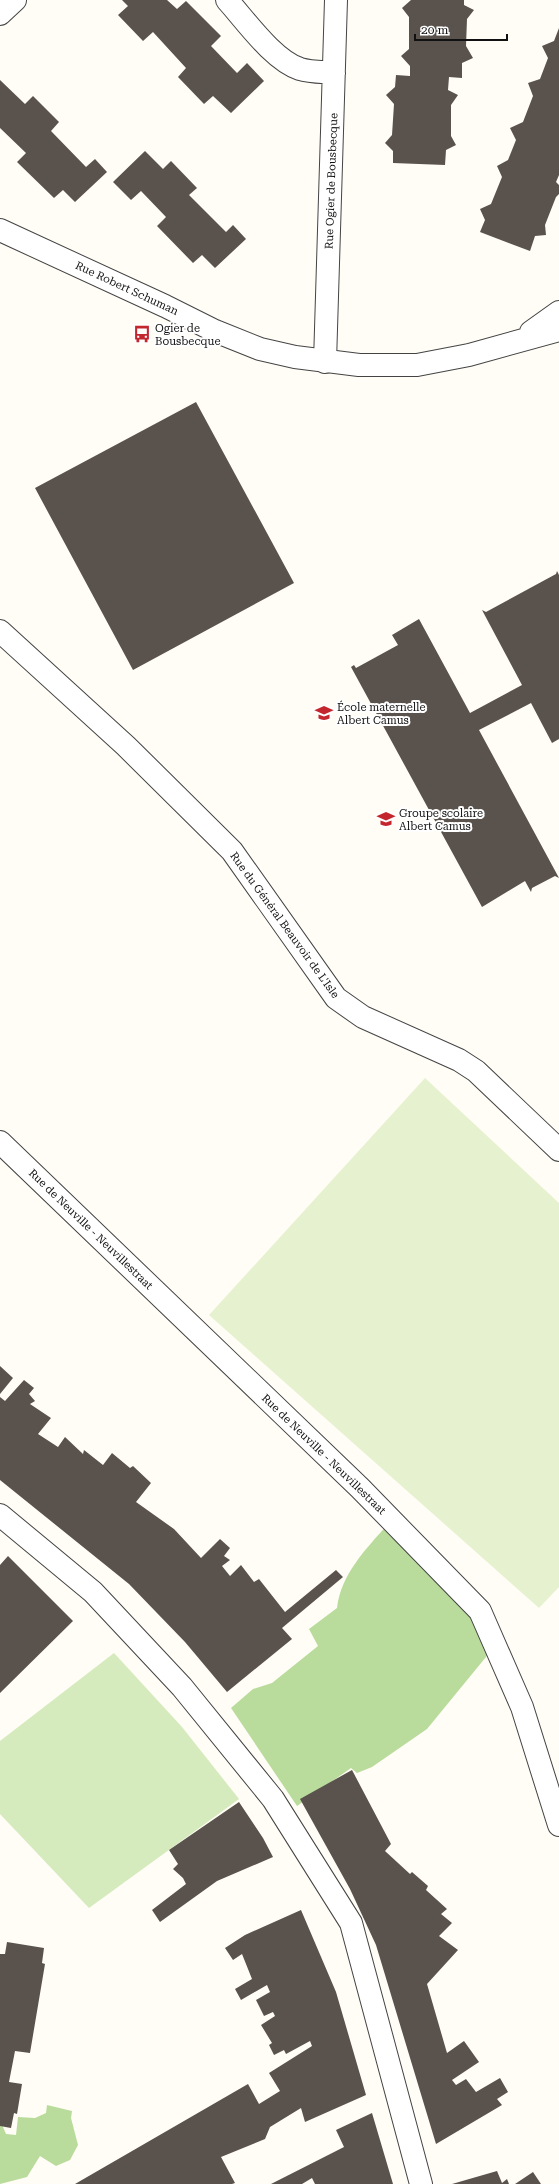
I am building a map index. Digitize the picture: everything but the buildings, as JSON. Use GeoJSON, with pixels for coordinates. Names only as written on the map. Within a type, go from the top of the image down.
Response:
{"type":"FeatureCollection","features":[{"type":"Feature","properties":{"kind":"street"},"geometry":{"type":"LineString","coordinates":[[0,14],[15,0]]}},
{"type":"Feature","properties":{"kind":"street"},"geometry":{"type":"LineString","coordinates":[[227,0],[278,56],[289,64],[301,70],[334,73]]}},
{"type":"Feature","properties":{"kind":"street","name":"Rue Ogier de Bousbecque"},"geometry":{"type":"LineString","coordinates":[[325,362],[336,0]]}},
{"type":"Feature","properties":{"kind":"street","name":"Rue Robert Schuman"},"geometry":{"type":"LineString","coordinates":[[0,230],[237,340],[267,350],[325,362],[381,366],[417,365],[469,355],[512,341],[559,330]]}},
{"type":"Feature","properties":{"kind":"street","name":"Rue Robert Schuman"},"geometry":{"type":"LineString","coordinates":[[512,341],[531,332],[559,312]]}},
{"type":"Feature","properties":{"kind":"street","name":"Rue du Général Beauvoir de L'Isle"},"geometry":{"type":"LineString","coordinates":[[0,631],[126,746],[232,851],[336,998],[363,1017],[459,1060],[476,1071],[559,1150]]}},
{"type":"Feature","properties":{"kind":"street","name":"Rue de Neuville - Neuvillestraat"},"geometry":{"type":"LineString","coordinates":[[0,1142],[360,1488],[480,1611],[522,1707],[559,1825]]}},
{"type":"Feature","properties":{"kind":"street"},"geometry":{"type":"LineString","coordinates":[[0,1515],[93,1592],[182,1687],[273,1799],[351,1923],[421,2184]]}},
{"type":"Feature","properties":{"kind":"green space"},"geometry":{"type":"Polygon","coordinates":[[[425,1078],[559,1203],[559,1587],[539,1608],[209,1315],[425,1078]]]}},
{"type":"Feature","properties":{"kind":"green space"},"geometry":{"type":"Polygon","coordinates":[[[388,1524],[480,1611],[495,1646],[427,1729],[372,1767],[357,1773],[351,1768],[297,1806],[231,1708],[253,1689],[272,1683],[318,1646],[309,1629],[337,1608],[339,1596],[349,1573],[363,1553],[388,1524]]]}},
{"type":"Feature","properties":{"kind":"green space"},"geometry":{"type":"Polygon","coordinates":[[[114,1653],[182,1727],[239,1799],[89,1908],[0,1814],[0,1741],[114,1653]]]}},
{"type":"Feature","properties":{"kind":"green space"},"geometry":{"type":"Polygon","coordinates":[[[47,2105],[72,2111],[71,2118],[78,2145],[70,2160],[56,2166],[40,2156],[27,2177],[0,2184],[0,2120],[6,2134],[16,2135],[18,2117],[35,2118],[46,2113],[47,2105]]]}},
{"type":"Feature","properties":{"kind":"place","name":"Ogier de Bousbecque"},"geometry":{"type":"Point","coordinates":[142,334]}},
{"type":"Feature","properties":{"kind":"place","name":"École maternelle Albert Camus"},"geometry":{"type":"Point","coordinates":[324,713]}},
{"type":"Feature","properties":{"kind":"place","name":"Groupe scolaire Albert Camus"},"geometry":{"type":"Point","coordinates":[386,819]}}]}
